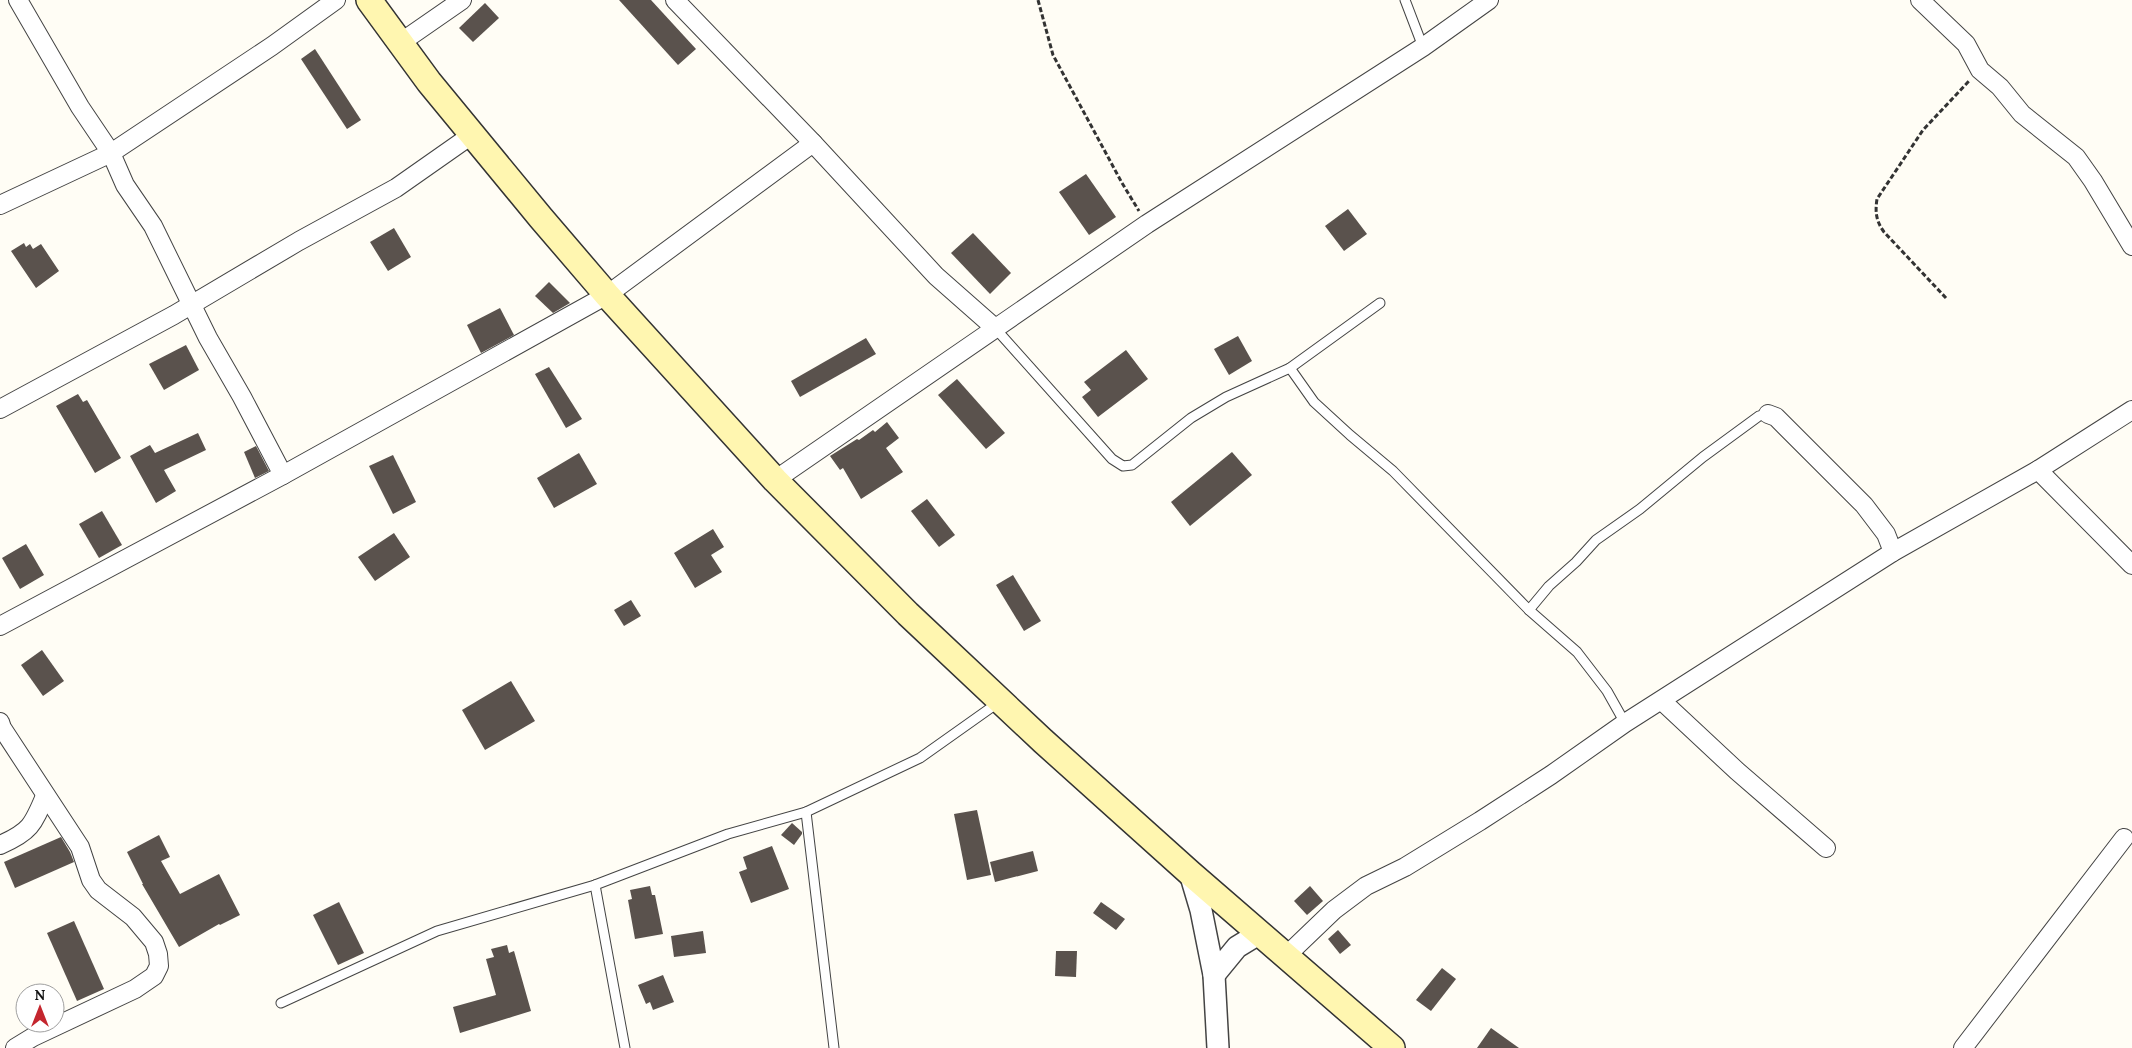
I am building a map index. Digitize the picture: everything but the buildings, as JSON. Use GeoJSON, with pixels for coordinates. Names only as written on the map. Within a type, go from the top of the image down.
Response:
{"type":"FeatureCollection","features":[{"type":"Feature","properties":{"kind":"main road"},"geometry":{"type":"LineString","coordinates":[[369,0],[400,43],[541,218],[607,295],[775,480],[908,614],[1001,701],[1190,873],[1392,1048]]}},
{"type":"Feature","properties":{"kind":"street"},"geometry":{"type":"LineString","coordinates":[[18,0],[80,107],[111,152],[125,185],[153,226],[192,305],[283,475]]}},
{"type":"Feature","properties":{"kind":"street"},"geometry":{"type":"LineString","coordinates":[[0,205],[111,152],[272,46],[336,0]]}},
{"type":"Feature","properties":{"kind":"street"},"geometry":{"type":"LineString","coordinates":[[400,43],[462,0]]}},
{"type":"Feature","properties":{"kind":"street"},"geometry":{"type":"LineString","coordinates":[[675,0],[813,143],[936,276],[995,328]]}},
{"type":"Feature","properties":{"kind":"street"},"geometry":{"type":"LineString","coordinates":[[775,480],[1147,224],[1423,47],[1489,0]]}},
{"type":"Feature","properties":{"kind":"street"},"geometry":{"type":"LineString","coordinates":[[1920,0],[1966,44],[1980,70],[2000,87],[2022,114],[2076,157],[2093,181],[2132,246]]}},
{"type":"Feature","properties":{"kind":"street"},"geometry":{"type":"LineString","coordinates":[[0,409],[192,305],[299,240],[396,188],[473,134]]}},
{"type":"Feature","properties":{"kind":"street"},"geometry":{"type":"LineString","coordinates":[[0,626],[283,475],[607,295],[813,143]]}},
{"type":"Feature","properties":{"kind":"street"},"geometry":{"type":"LineString","coordinates":[[1285,956],[1334,910],[1366,886],[1405,867],[1480,821],[1551,775],[1625,723],[1893,552],[2038,470],[2132,410]]}},
{"type":"Feature","properties":{"kind":"street"},"geometry":{"type":"LineString","coordinates":[[1768,414],[1776,416],[1864,505],[1886,534],[1893,552]]}},
{"type":"Feature","properties":{"kind":"street"},"geometry":{"type":"LineString","coordinates":[[2038,470],[2132,565]]}},
{"type":"Feature","properties":{"kind":"street"},"geometry":{"type":"LineString","coordinates":[[1662,701],[1737,771],[1826,848]]}},
{"type":"Feature","properties":{"kind":"street"},"geometry":{"type":"LineString","coordinates":[[0,722],[45,796],[80,847],[91,880],[98,890],[133,917],[154,942],[159,966],[154,976],[135,988],[32,1037],[15,1048]]}},
{"type":"Feature","properties":{"kind":"street"},"geometry":{"type":"LineString","coordinates":[[0,845],[19,836],[32,824],[45,796]]}},
{"type":"Feature","properties":{"kind":"street"},"geometry":{"type":"LineString","coordinates":[[1963,1048],[2124,838]]}},
{"type":"Feature","properties":{"kind":"street"},"geometry":{"type":"LineString","coordinates":[[1190,873],[1201,910],[1214,975],[1218,1048]]}},
{"type":"Feature","properties":{"kind":"street"},"geometry":{"type":"LineString","coordinates":[[1214,975],[1237,947],[1260,933]]}},
{"type":"Feature","properties":{"kind":"lane"},"geometry":{"type":"LineString","coordinates":[[1405,0],[1423,47]]}},
{"type":"Feature","properties":{"kind":"lane"},"geometry":{"type":"LineString","coordinates":[[995,328],[1112,459],[1123,466],[1132,465],[1191,418],[1226,397],[1290,368],[1380,303]]}},
{"type":"Feature","properties":{"kind":"lane"},"geometry":{"type":"LineString","coordinates":[[1290,368],[1314,402],[1393,471],[1529,610],[1577,652],[1608,691],[1625,723]]}},
{"type":"Feature","properties":{"kind":"lane"},"geometry":{"type":"LineString","coordinates":[[1529,610],[1549,586],[1576,562],[1596,540],[1640,509],[1703,457],[1759,416],[1768,414]]}},
{"type":"Feature","properties":{"kind":"lane"},"geometry":{"type":"LineString","coordinates":[[281,1004],[437,931],[595,885],[728,834],[806,812],[920,758],[1001,701]]}},
{"type":"Feature","properties":{"kind":"lane"},"geometry":{"type":"LineString","coordinates":[[806,812],[834,1048]]}},
{"type":"Feature","properties":{"kind":"lane"},"geometry":{"type":"LineString","coordinates":[[595,885],[625,1048]]}},
{"type":"Feature","properties":{"kind":"path"},"geometry":{"type":"LineString","coordinates":[[1038,0],[1053,55],[1122,183],[1147,224]]}},
{"type":"Feature","properties":{"kind":"path"},"geometry":{"type":"LineString","coordinates":[[1946,298],[1878,223],[1875,211],[1877,199],[1923,130],[1980,70]]}}]}
